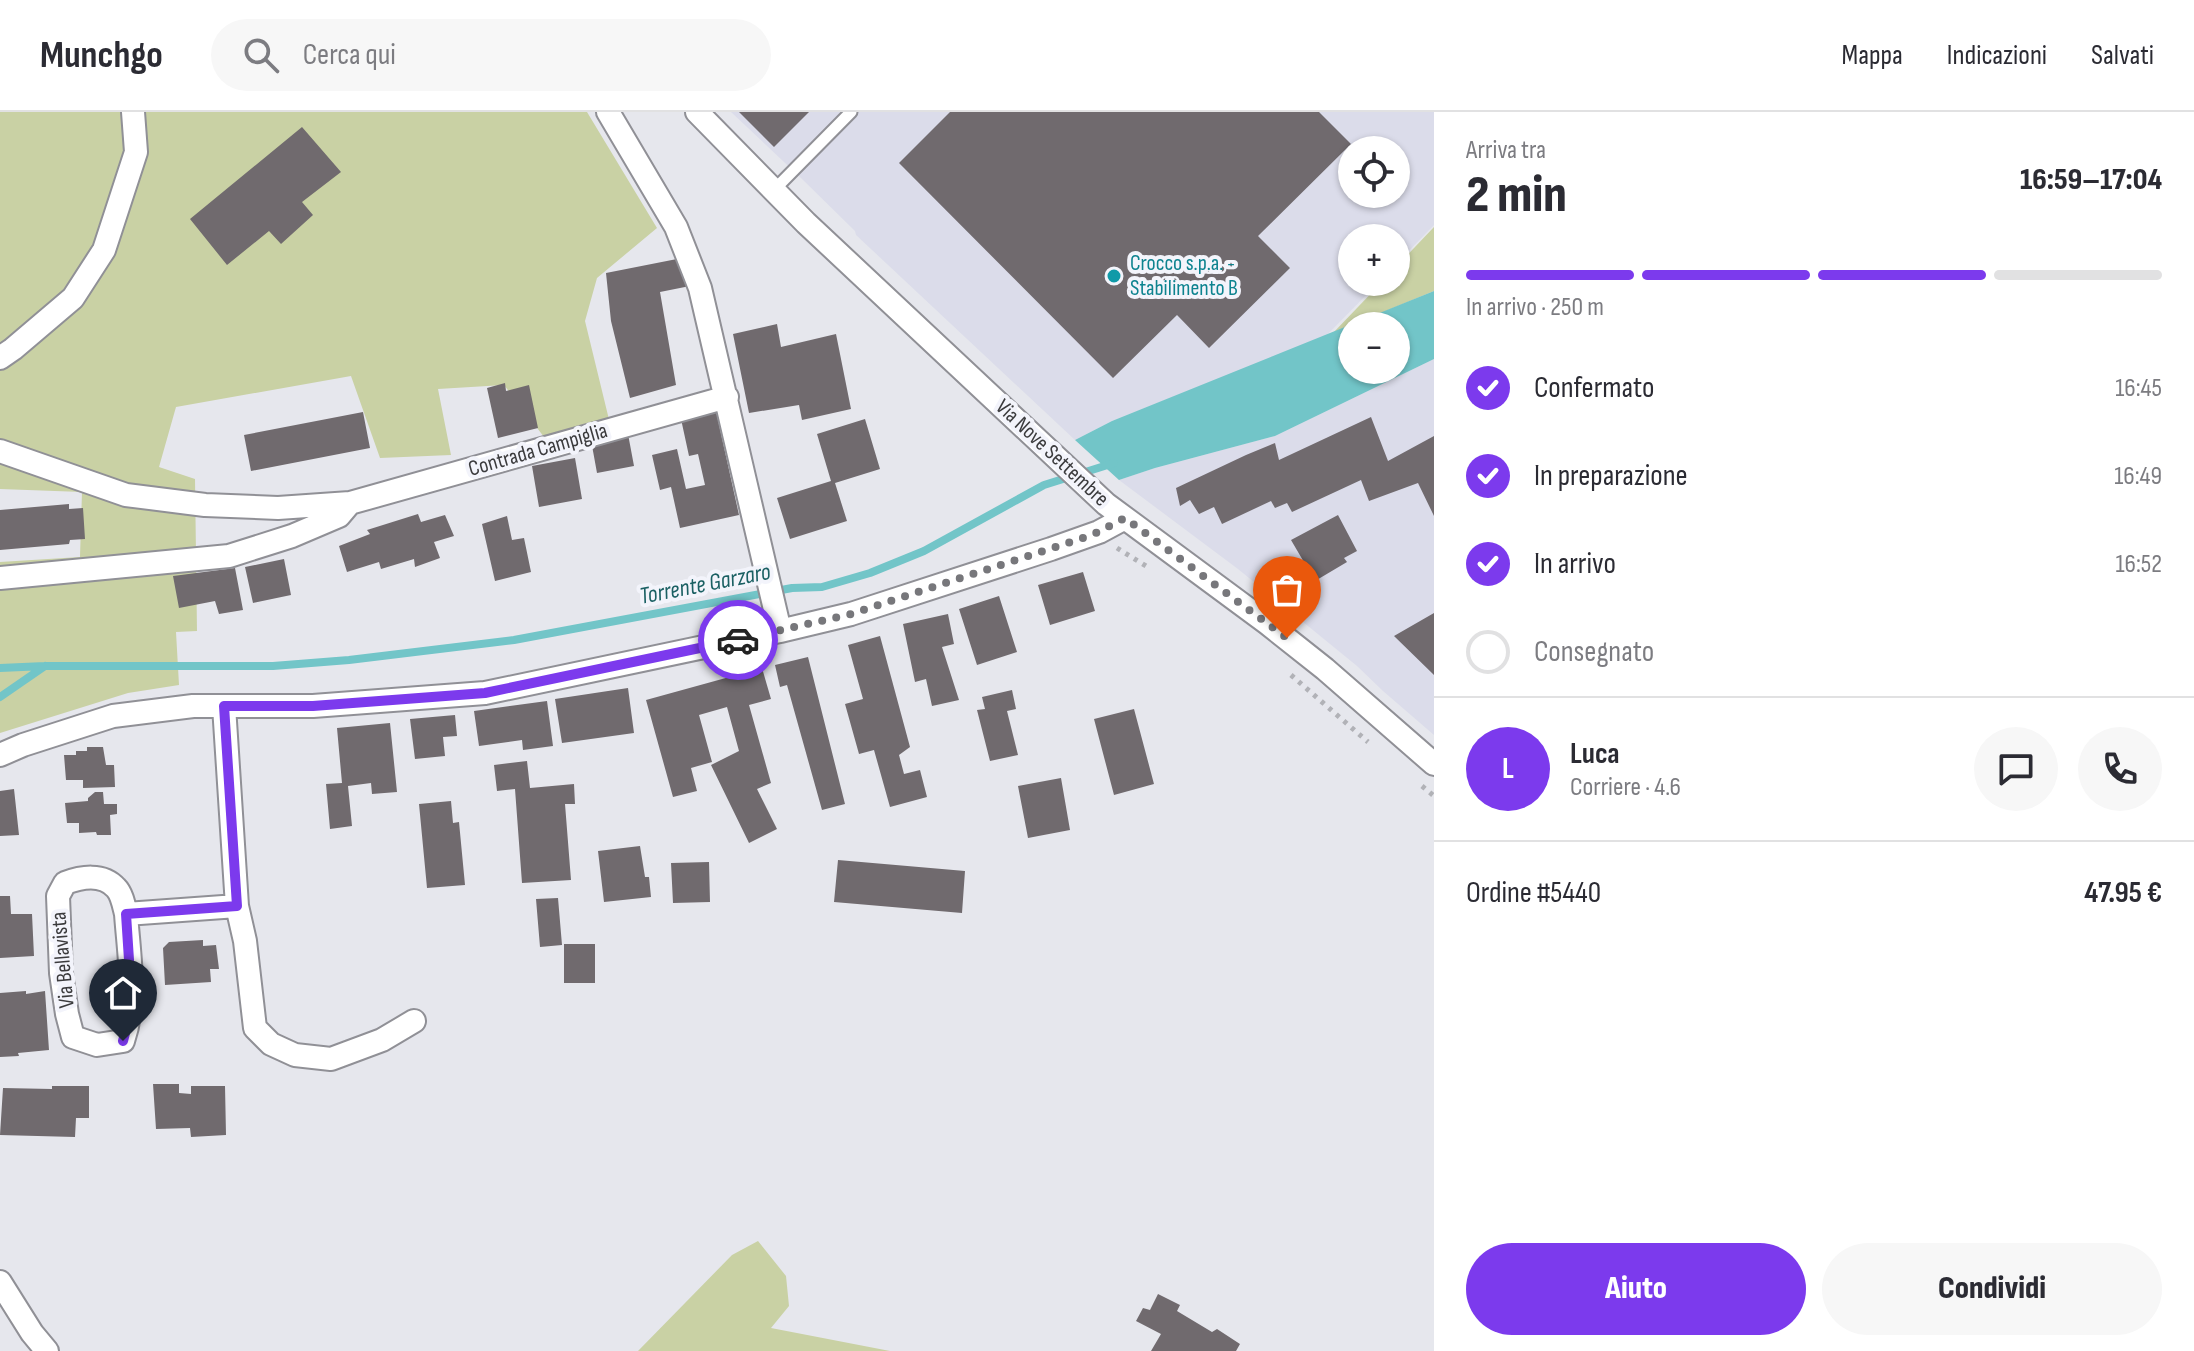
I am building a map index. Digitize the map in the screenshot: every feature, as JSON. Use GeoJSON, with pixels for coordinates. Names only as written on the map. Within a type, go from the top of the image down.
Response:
{"type":"FeatureCollection","features":[{"type":"Feature","properties":{"kind":"street"},"geometry":{"type":"LineString","coordinates":[[0,358],[73,298],[104,250],[136,152],[133,112]]}},
{"type":"Feature","properties":{"kind":"street"},"geometry":{"type":"LineString","coordinates":[[608,112],[676,227],[700,288],[780,631]]}},
{"type":"Feature","properties":{"kind":"street","name":"Via Nove Settembre"},"geometry":{"type":"LineString","coordinates":[[697,112],[806,223],[1106,504],[1267,623],[1434,764]]}},
{"type":"Feature","properties":{"kind":"street","name":"Contrada Campiglia"},"geometry":{"type":"LineString","coordinates":[[0,451],[126,495],[205,505],[278,508],[350,503],[727,397]]}},
{"type":"Feature","properties":{"kind":"street","name":"Contrada Campiglia"},"geometry":{"type":"LineString","coordinates":[[0,578],[229,556],[292,536],[339,516],[350,503]]}},
{"type":"Feature","properties":{"kind":"street"},"geometry":{"type":"LineString","coordinates":[[0,755],[113,716],[193,706],[313,706],[485,693],[780,631],[851,614],[1051,549],[1099,532],[1125,518]]}},
{"type":"Feature","properties":{"kind":"street"},"geometry":{"type":"LineString","coordinates":[[224,706],[237,906],[245,941],[255,1028],[271,1044],[295,1055],[331,1059],[382,1040],[414,1021]]}},
{"type":"Feature","properties":{"kind":"street","name":"Via Bellavista"},"geometry":{"type":"LineString","coordinates":[[80,878],[103,878],[118,889],[126,914],[132,1006],[129,1024],[123,1041],[97,1045],[73,1037],[61,973],[58,896],[65,883],[80,878]]}},
{"type":"Feature","properties":{"kind":"street"},"geometry":{"type":"LineString","coordinates":[[126,914],[237,906]]}},
{"type":"Feature","properties":{"kind":"street"},"geometry":{"type":"LineString","coordinates":[[0,1282],[47,1351]]}},
{"type":"Feature","properties":{"kind":"lane"},"geometry":{"type":"LineString","coordinates":[[774,190],[851,112]]}},
{"type":"Feature","properties":{"kind":"path"},"geometry":{"type":"LineString","coordinates":[[1120,550],[1154,571]]}},
{"type":"Feature","properties":{"kind":"path"},"geometry":{"type":"LineString","coordinates":[[1285,670],[1375,747]]}},
{"type":"Feature","properties":{"kind":"path"},"geometry":{"type":"LineString","coordinates":[[1422,786],[1434,796]]}},
{"type":"Feature","properties":{"kind":"shaded area"},"geometry":{"type":"Polygon","coordinates":[[[731,112],[1434,112],[1434,225],[1410,250],[1410,224],[1338,224],[1338,296],[1365,296],[1350,312],[1338,312],[1338,324],[1326,336],[1112,421],[1075,440],[731,112]]]}},
{"type":"Feature","properties":{"kind":"shaded area"},"geometry":{"type":"Polygon","coordinates":[[[1434,359],[1434,735],[1357,666],[1238,569],[1119,480],[1275,436],[1382,384],[1410,384],[1410,371],[1434,359]]]}},
{"type":"Feature","properties":{"kind":"green space"},"geometry":{"type":"Polygon","coordinates":[[[0,112],[587,112],[657,228],[597,278],[585,321],[613,436],[551,446],[504,385],[438,389],[451,455],[380,458],[351,376],[176,407],[159,467],[195,479],[197,631],[176,632],[179,685],[128,693],[0,733],[0,562],[80,557],[82,492],[0,489],[0,112]]]}},
{"type":"Feature","properties":{"kind":"green space"},"geometry":{"type":"Polygon","coordinates":[[[1434,227],[1434,291],[1384,312],[1353,312],[1369,296],[1410,296],[1410,252],[1434,227]]]}},
{"type":"Feature","properties":{"kind":"green space"},"geometry":{"type":"Polygon","coordinates":[[[758,1241],[786,1276],[789,1306],[771,1328],[890,1351],[638,1351],[732,1255],[758,1241]]]}},
{"type":"Feature","properties":{"kind":"water"},"geometry":{"type":"Polygon","coordinates":[[[1434,291],[1434,359],[1410,371],[1410,312],[1382,312],[1434,291]]]}},
{"type":"Feature","properties":{"kind":"water"},"geometry":{"type":"Polygon","coordinates":[[[1338,330],[1338,384],[1382,384],[1275,436],[1119,480],[1075,440],[1112,421],[1338,330]]]}},
{"type":"Feature","properties":{"kind":"building"},"geometry":{"type":"Polygon","coordinates":[[[739,112],[809,112],[774,147],[739,112]]]}},
{"type":"Feature","properties":{"kind":"building","name":"Crocco s.p.a. - Stabilimento B"},"geometry":{"type":"Polygon","coordinates":[[[950,112],[1319,112],[1343,136],[1338,136],[1338,157],[1258,236],[1290,268],[1209,348],[1177,315],[1113,378],[899,163],[950,112]]]}},
{"type":"Feature","properties":{"kind":"building"},"geometry":{"type":"Polygon","coordinates":[[[302,127],[341,172],[302,202],[313,215],[281,244],[269,231],[227,265],[190,219],[302,127]]]}},
{"type":"Feature","properties":{"kind":"building"},"geometry":{"type":"Polygon","coordinates":[[[682,258],[690,286],[660,292],[676,385],[630,398],[611,321],[606,273],[682,258]]]}},
{"type":"Feature","properties":{"kind":"building"},"geometry":{"type":"Polygon","coordinates":[[[777,324],[781,347],[836,334],[851,409],[802,420],[799,405],[749,413],[733,334],[777,324]]]}},
{"type":"Feature","properties":{"kind":"building"},"geometry":{"type":"Polygon","coordinates":[[[505,383],[506,391],[529,385],[538,428],[498,438],[487,388],[505,383]]]}},
{"type":"Feature","properties":{"kind":"building"},"geometry":{"type":"Polygon","coordinates":[[[716,411],[739,515],[680,528],[671,487],[660,490],[652,455],[677,449],[686,489],[705,485],[698,454],[689,456],[681,419],[716,411]]]}},
{"type":"Feature","properties":{"kind":"building"},"geometry":{"type":"Polygon","coordinates":[[[363,412],[370,448],[251,471],[244,435],[363,412]]]}},
{"type":"Feature","properties":{"kind":"building"},"geometry":{"type":"Polygon","coordinates":[[[1371,417],[1388,461],[1434,436],[1434,516],[1418,483],[1369,501],[1361,480],[1292,512],[1287,503],[1275,508],[1271,501],[1222,524],[1214,507],[1199,514],[1190,500],[1180,506],[1176,488],[1246,455],[1275,443],[1279,460],[1371,417]]]}},
{"type":"Feature","properties":{"kind":"building"},"geometry":{"type":"Polygon","coordinates":[[[865,419],[880,469],[835,483],[847,521],[790,539],[777,498],[831,481],[817,434],[865,419]]]}},
{"type":"Feature","properties":{"kind":"building"},"geometry":{"type":"Polygon","coordinates":[[[628,434],[634,466],[597,473],[591,440],[628,434]]]}},
{"type":"Feature","properties":{"kind":"building"},"geometry":{"type":"Polygon","coordinates":[[[575,458],[582,499],[539,507],[532,466],[575,458]]]}},
{"type":"Feature","properties":{"kind":"building"},"geometry":{"type":"Polygon","coordinates":[[[69,504],[69,509],[83,508],[85,539],[70,540],[69,544],[0,550],[0,510],[69,504]]]}},
{"type":"Feature","properties":{"kind":"building"},"geometry":{"type":"Polygon","coordinates":[[[418,514],[421,522],[445,515],[454,536],[434,542],[440,558],[415,567],[414,559],[381,569],[379,562],[347,572],[339,546],[370,534],[367,530],[418,514]]]}},
{"type":"Feature","properties":{"kind":"building"},"geometry":{"type":"Polygon","coordinates":[[[1338,515],[1357,551],[1344,558],[1347,562],[1315,581],[1291,540],[1338,515]]]}},
{"type":"Feature","properties":{"kind":"building"},"geometry":{"type":"Polygon","coordinates":[[[507,516],[512,540],[524,538],[531,572],[495,581],[482,524],[507,516]]]}},
{"type":"Feature","properties":{"kind":"building"},"geometry":{"type":"Polygon","coordinates":[[[284,559],[291,595],[253,603],[245,567],[284,559]]]}},
{"type":"Feature","properties":{"kind":"building"},"geometry":{"type":"Polygon","coordinates":[[[235,568],[243,610],[219,614],[215,601],[179,608],[173,576],[235,568]]]}},
{"type":"Feature","properties":{"kind":"building"},"geometry":{"type":"Polygon","coordinates":[[[1083,572],[1095,611],[1050,625],[1038,585],[1083,572]]]}},
{"type":"Feature","properties":{"kind":"building"},"geometry":{"type":"Polygon","coordinates":[[[999,596],[1017,652],[977,665],[959,609],[999,596]]]}},
{"type":"Feature","properties":{"kind":"building"},"geometry":{"type":"Polygon","coordinates":[[[1434,613],[1434,675],[1394,636],[1434,613]]]}},
{"type":"Feature","properties":{"kind":"building"},"geometry":{"type":"Polygon","coordinates":[[[948,614],[954,644],[942,647],[959,700],[932,706],[926,679],[915,682],[903,624],[948,614]]]}},
{"type":"Feature","properties":{"kind":"building"},"geometry":{"type":"Polygon","coordinates":[[[880,636],[910,747],[899,755],[904,774],[920,770],[927,797],[890,807],[874,750],[859,754],[845,704],[863,699],[848,645],[880,636]]]}},
{"type":"Feature","properties":{"kind":"building"},"geometry":{"type":"Polygon","coordinates":[[[808,657],[845,804],[822,810],[787,685],[780,687],[775,665],[808,657]]]}},
{"type":"Feature","properties":{"kind":"building"},"geometry":{"type":"Polygon","coordinates":[[[762,668],[771,699],[749,705],[771,783],[757,789],[777,829],[749,843],[711,765],[739,751],[727,707],[699,715],[712,762],[691,768],[697,791],[673,797],[646,700],[762,668]]]}},
{"type":"Feature","properties":{"kind":"building"},"geometry":{"type":"Polygon","coordinates":[[[628,688],[634,733],[562,743],[555,699],[628,688]]]}},
{"type":"Feature","properties":{"kind":"building"},"geometry":{"type":"Polygon","coordinates":[[[1012,690],[1016,709],[1007,711],[1018,755],[990,761],[977,710],[985,709],[982,697],[1012,690]]]}},
{"type":"Feature","properties":{"kind":"building"},"geometry":{"type":"Polygon","coordinates":[[[547,701],[553,746],[523,750],[522,740],[479,746],[474,711],[547,701]]]}},
{"type":"Feature","properties":{"kind":"building"},"geometry":{"type":"Polygon","coordinates":[[[1134,709],[1154,784],[1114,795],[1094,719],[1134,709]]]}},
{"type":"Feature","properties":{"kind":"building"},"geometry":{"type":"Polygon","coordinates":[[[455,715],[457,736],[443,737],[445,756],[415,759],[410,719],[455,715]]]}},
{"type":"Feature","properties":{"kind":"building"},"geometry":{"type":"Polygon","coordinates":[[[390,723],[397,792],[372,794],[371,783],[348,786],[352,826],[330,829],[326,784],[342,783],[337,728],[390,723]]]}},
{"type":"Feature","properties":{"kind":"building"},"geometry":{"type":"Polygon","coordinates":[[[87,747],[103,747],[106,765],[114,765],[115,787],[83,788],[83,780],[66,780],[64,755],[76,755],[76,751],[87,751],[87,747]]]}},
{"type":"Feature","properties":{"kind":"building"},"geometry":{"type":"Polygon","coordinates":[[[527,761],[530,788],[574,784],[575,804],[565,804],[571,880],[522,883],[515,789],[497,791],[494,765],[527,761]]]}},
{"type":"Feature","properties":{"kind":"building"},"geometry":{"type":"Polygon","coordinates":[[[1061,778],[1070,830],[1028,838],[1018,786],[1061,778]]]}},
{"type":"Feature","properties":{"kind":"building"},"geometry":{"type":"Polygon","coordinates":[[[14,789],[19,835],[0,836],[0,791],[14,789]]]}},
{"type":"Feature","properties":{"kind":"building"},"geometry":{"type":"Polygon","coordinates":[[[95,792],[103,792],[104,804],[117,804],[117,814],[110,815],[111,835],[79,833],[79,823],[67,823],[65,803],[88,801],[95,792]]]}},
{"type":"Feature","properties":{"kind":"building"},"geometry":{"type":"Polygon","coordinates":[[[451,801],[453,823],[459,822],[465,885],[427,888],[419,804],[451,801]]]}},
{"type":"Feature","properties":{"kind":"building"},"geometry":{"type":"Polygon","coordinates":[[[640,846],[651,897],[604,902],[598,851],[640,846]]]}},
{"type":"Feature","properties":{"kind":"building"},"geometry":{"type":"Polygon","coordinates":[[[838,860],[965,871],[962,913],[834,902],[838,860]]]}},
{"type":"Feature","properties":{"kind":"building"},"geometry":{"type":"Polygon","coordinates":[[[709,862],[710,902],[673,903],[671,863],[709,862]]]}},
{"type":"Feature","properties":{"kind":"building"},"geometry":{"type":"Polygon","coordinates":[[[0,896],[10,896],[11,914],[32,914],[34,956],[0,958],[0,896]]]}},
{"type":"Feature","properties":{"kind":"building"},"geometry":{"type":"Polygon","coordinates":[[[558,898],[562,945],[540,947],[536,899],[558,898]]]}},
{"type":"Feature","properties":{"kind":"building"},"geometry":{"type":"Polygon","coordinates":[[[203,940],[203,946],[216,945],[219,969],[210,969],[211,982],[165,985],[163,948],[169,942],[203,940]]]}},
{"type":"Feature","properties":{"kind":"building"},"geometry":{"type":"Polygon","coordinates":[[[564,944],[595,944],[595,983],[564,983],[564,944]]]}},
{"type":"Feature","properties":{"kind":"building"},"geometry":{"type":"Polygon","coordinates":[[[26,991],[26,994],[45,991],[49,1050],[0,1057],[0,993],[26,991]]]}},
{"type":"Feature","properties":{"kind":"building"},"geometry":{"type":"Polygon","coordinates":[[[153,1084],[179,1084],[179,1093],[191,1094],[191,1086],[225,1086],[226,1135],[191,1137],[190,1128],[156,1129],[153,1084]]]}},
{"type":"Feature","properties":{"kind":"building"},"geometry":{"type":"Polygon","coordinates":[[[52,1086],[89,1086],[89,1118],[76,1118],[75,1137],[0,1135],[3,1088],[52,1089],[52,1086]]]}},
{"type":"Feature","properties":{"kind":"building"},"geometry":{"type":"Polygon","coordinates":[[[1158,1294],[1180,1305],[1177,1311],[1212,1332],[1217,1329],[1240,1344],[1236,1351],[1151,1351],[1161,1334],[1136,1321],[1143,1308],[1150,1310],[1158,1294]]]}},
{"type":"Feature","properties":{"kind":"waterway","name":"Torrente Garzaro"},"geometry":{"type":"LineString","coordinates":[[0,668],[273,666],[349,660],[514,640],[792,588],[822,587],[870,573],[924,551],[1044,485],[1114,463]]}},
{"type":"Feature","properties":{"kind":"waterway"},"geometry":{"type":"LineString","coordinates":[[0,697],[45,666]]}},
{"type":"Feature","properties":{"kind":"way so far"},"geometry":{"type":"LineString","coordinates":[[738,640],[851,614],[1092,535],[1125,518],[1287,638]]}},
{"type":"Feature","properties":{"kind":"place","name":"Crocco s.p.a. - Stabilimento B"},"geometry":{"type":"Point","coordinates":[1114,276]}},
{"type":"Feature","properties":{"kind":"route"},"geometry":{"type":"LineString","coordinates":[[123,1041],[132,1006],[126,914],[237,906],[224,706],[313,706],[485,693],[738,640]]}}]}
